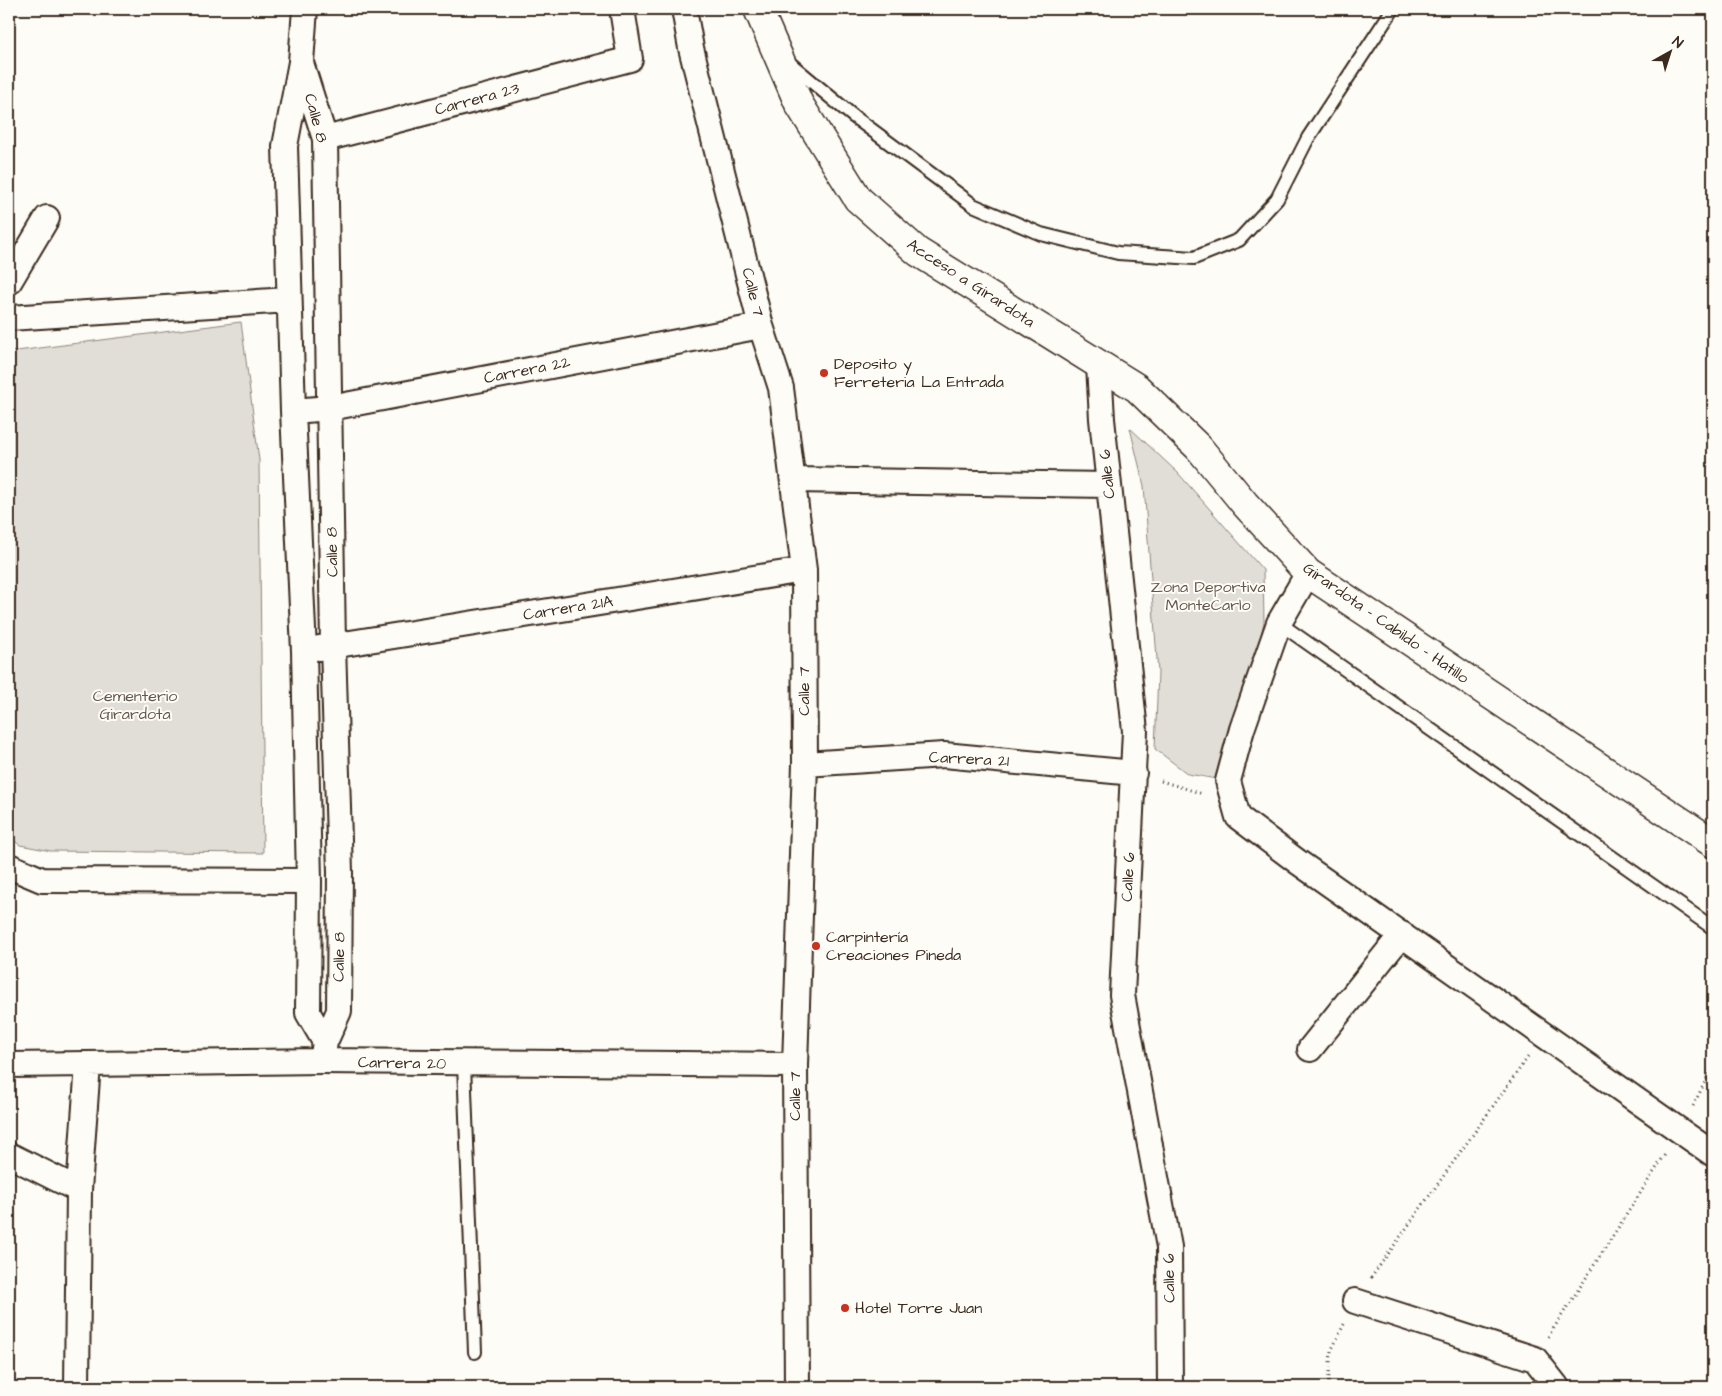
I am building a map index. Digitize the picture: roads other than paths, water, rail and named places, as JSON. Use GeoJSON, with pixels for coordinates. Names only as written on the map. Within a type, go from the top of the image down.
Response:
{"type":"FeatureCollection","features":[{"type":"Feature","properties":{"kind":"street","name":"Calle 8"},"geometry":{"type":"LineString","coordinates":[[305,9],[301,62],[285,146],[293,411],[304,651],[309,881],[308,1014],[323,1051]]}},
{"type":"Feature","properties":{"kind":"street","name":"Carrera 23"},"geometry":{"type":"LineString","coordinates":[[324,139],[630,59],[622,9]]}},
{"type":"Feature","properties":{"kind":"street","name":"Calle 7"},"geometry":{"type":"LineString","coordinates":[[684,9],[691,48],[761,326],[781,388],[804,570],[804,764],[795,1065],[797,1387]]}},
{"type":"Feature","properties":{"kind":"street","name":"Acceso a Girardota"},"geometry":{"type":"LineString","coordinates":[[758,9],[799,104],[858,199],[918,252],[1068,346]]}},
{"type":"Feature","properties":{"kind":"street","name":"Calle 8"},"geometry":{"type":"LineString","coordinates":[[301,62],[324,139],[330,408],[333,646],[340,872],[339,1011],[323,1051]]}},
{"type":"Feature","properties":{"kind":"street"},"geometry":{"type":"LineString","coordinates":[[9,282],[47,218]]}},
{"type":"Feature","properties":{"kind":"street"},"geometry":{"type":"LineString","coordinates":[[9,318],[289,300]]}},
{"type":"Feature","properties":{"kind":"street","name":"Carrera 22"},"geometry":{"type":"LineString","coordinates":[[293,411],[330,408],[761,326]]}},
{"type":"Feature","properties":{"kind":"street","name":"Girardota - Cabildo - Hatillo"},"geometry":{"type":"LineString","coordinates":[[1068,346],[1137,388],[1192,441],[1245,504],[1308,573],[1713,843]]}},
{"type":"Feature","properties":{"kind":"street","name":"Calle 6"},"geometry":{"type":"LineString","coordinates":[[1099,365],[1108,485],[1135,731],[1122,995],[1169,1247],[1170,1387]]}},
{"type":"Feature","properties":{"kind":"street"},"geometry":{"type":"LineString","coordinates":[[794,480],[1108,485]]}},
{"type":"Feature","properties":{"kind":"street","name":"Carrera 21A"},"geometry":{"type":"LineString","coordinates":[[304,651],[804,570]]}},
{"type":"Feature","properties":{"kind":"street"},"geometry":{"type":"LineString","coordinates":[[1308,573],[1279,623],[1242,729],[1228,781],[1238,817],[1543,1036],[1713,1154]]}},
{"type":"Feature","properties":{"kind":"street","name":"Carrera 21"},"geometry":{"type":"LineString","coordinates":[[804,764],[944,755],[1134,773]]}},
{"type":"Feature","properties":{"kind":"street"},"geometry":{"type":"LineString","coordinates":[[9,866],[42,880],[309,881]]}},
{"type":"Feature","properties":{"kind":"street"},"geometry":{"type":"LineString","coordinates":[[1310,1049],[1402,934]]}},
{"type":"Feature","properties":{"kind":"street","name":"Carrera 20"},"geometry":{"type":"LineString","coordinates":[[9,1065],[88,1064],[323,1051],[464,1064],[795,1065]]}},
{"type":"Feature","properties":{"kind":"street"},"geometry":{"type":"LineString","coordinates":[[77,1387],[79,1190],[88,1064]]}},
{"type":"Feature","properties":{"kind":"street"},"geometry":{"type":"LineString","coordinates":[[9,1155],[79,1190]]}},
{"type":"Feature","properties":{"kind":"street"},"geometry":{"type":"LineString","coordinates":[[1355,1302],[1535,1359],[1558,1387]]}},
{"type":"Feature","properties":{"kind":"lane"},"geometry":{"type":"LineString","coordinates":[[778,53],[852,116],[973,205],[1041,234],[1118,253],[1194,258],[1239,240],[1277,198],[1308,138],[1393,9]]}},
{"type":"Feature","properties":{"kind":"lane"},"geometry":{"type":"LineString","coordinates":[[1279,623],[1713,928]]}},
{"type":"Feature","properties":{"kind":"lane"},"geometry":{"type":"LineString","coordinates":[[464,1064],[475,1352]]}},
{"type":"Feature","properties":{"kind":"place","name":"Deposito y Ferreteria La Entrada"},"geometry":{"type":"Point","coordinates":[824,373]}},
{"type":"Feature","properties":{"kind":"place","name":"Carpintería Creaciones Pineda"},"geometry":{"type":"Point","coordinates":[816,946]}},
{"type":"Feature","properties":{"kind":"place","name":"Hotel Torre Juan"},"geometry":{"type":"Point","coordinates":[845,1308]}},
{"type":"Feature","properties":{"kind":"park label","name":"Zona Deportiva MonteCarlo"},"geometry":{"type":"Point","coordinates":[1208,596]}},
{"type":"Feature","properties":{"kind":"park label","name":"Cementerio Girardota"},"geometry":{"type":"Point","coordinates":[135,705]}}]}
